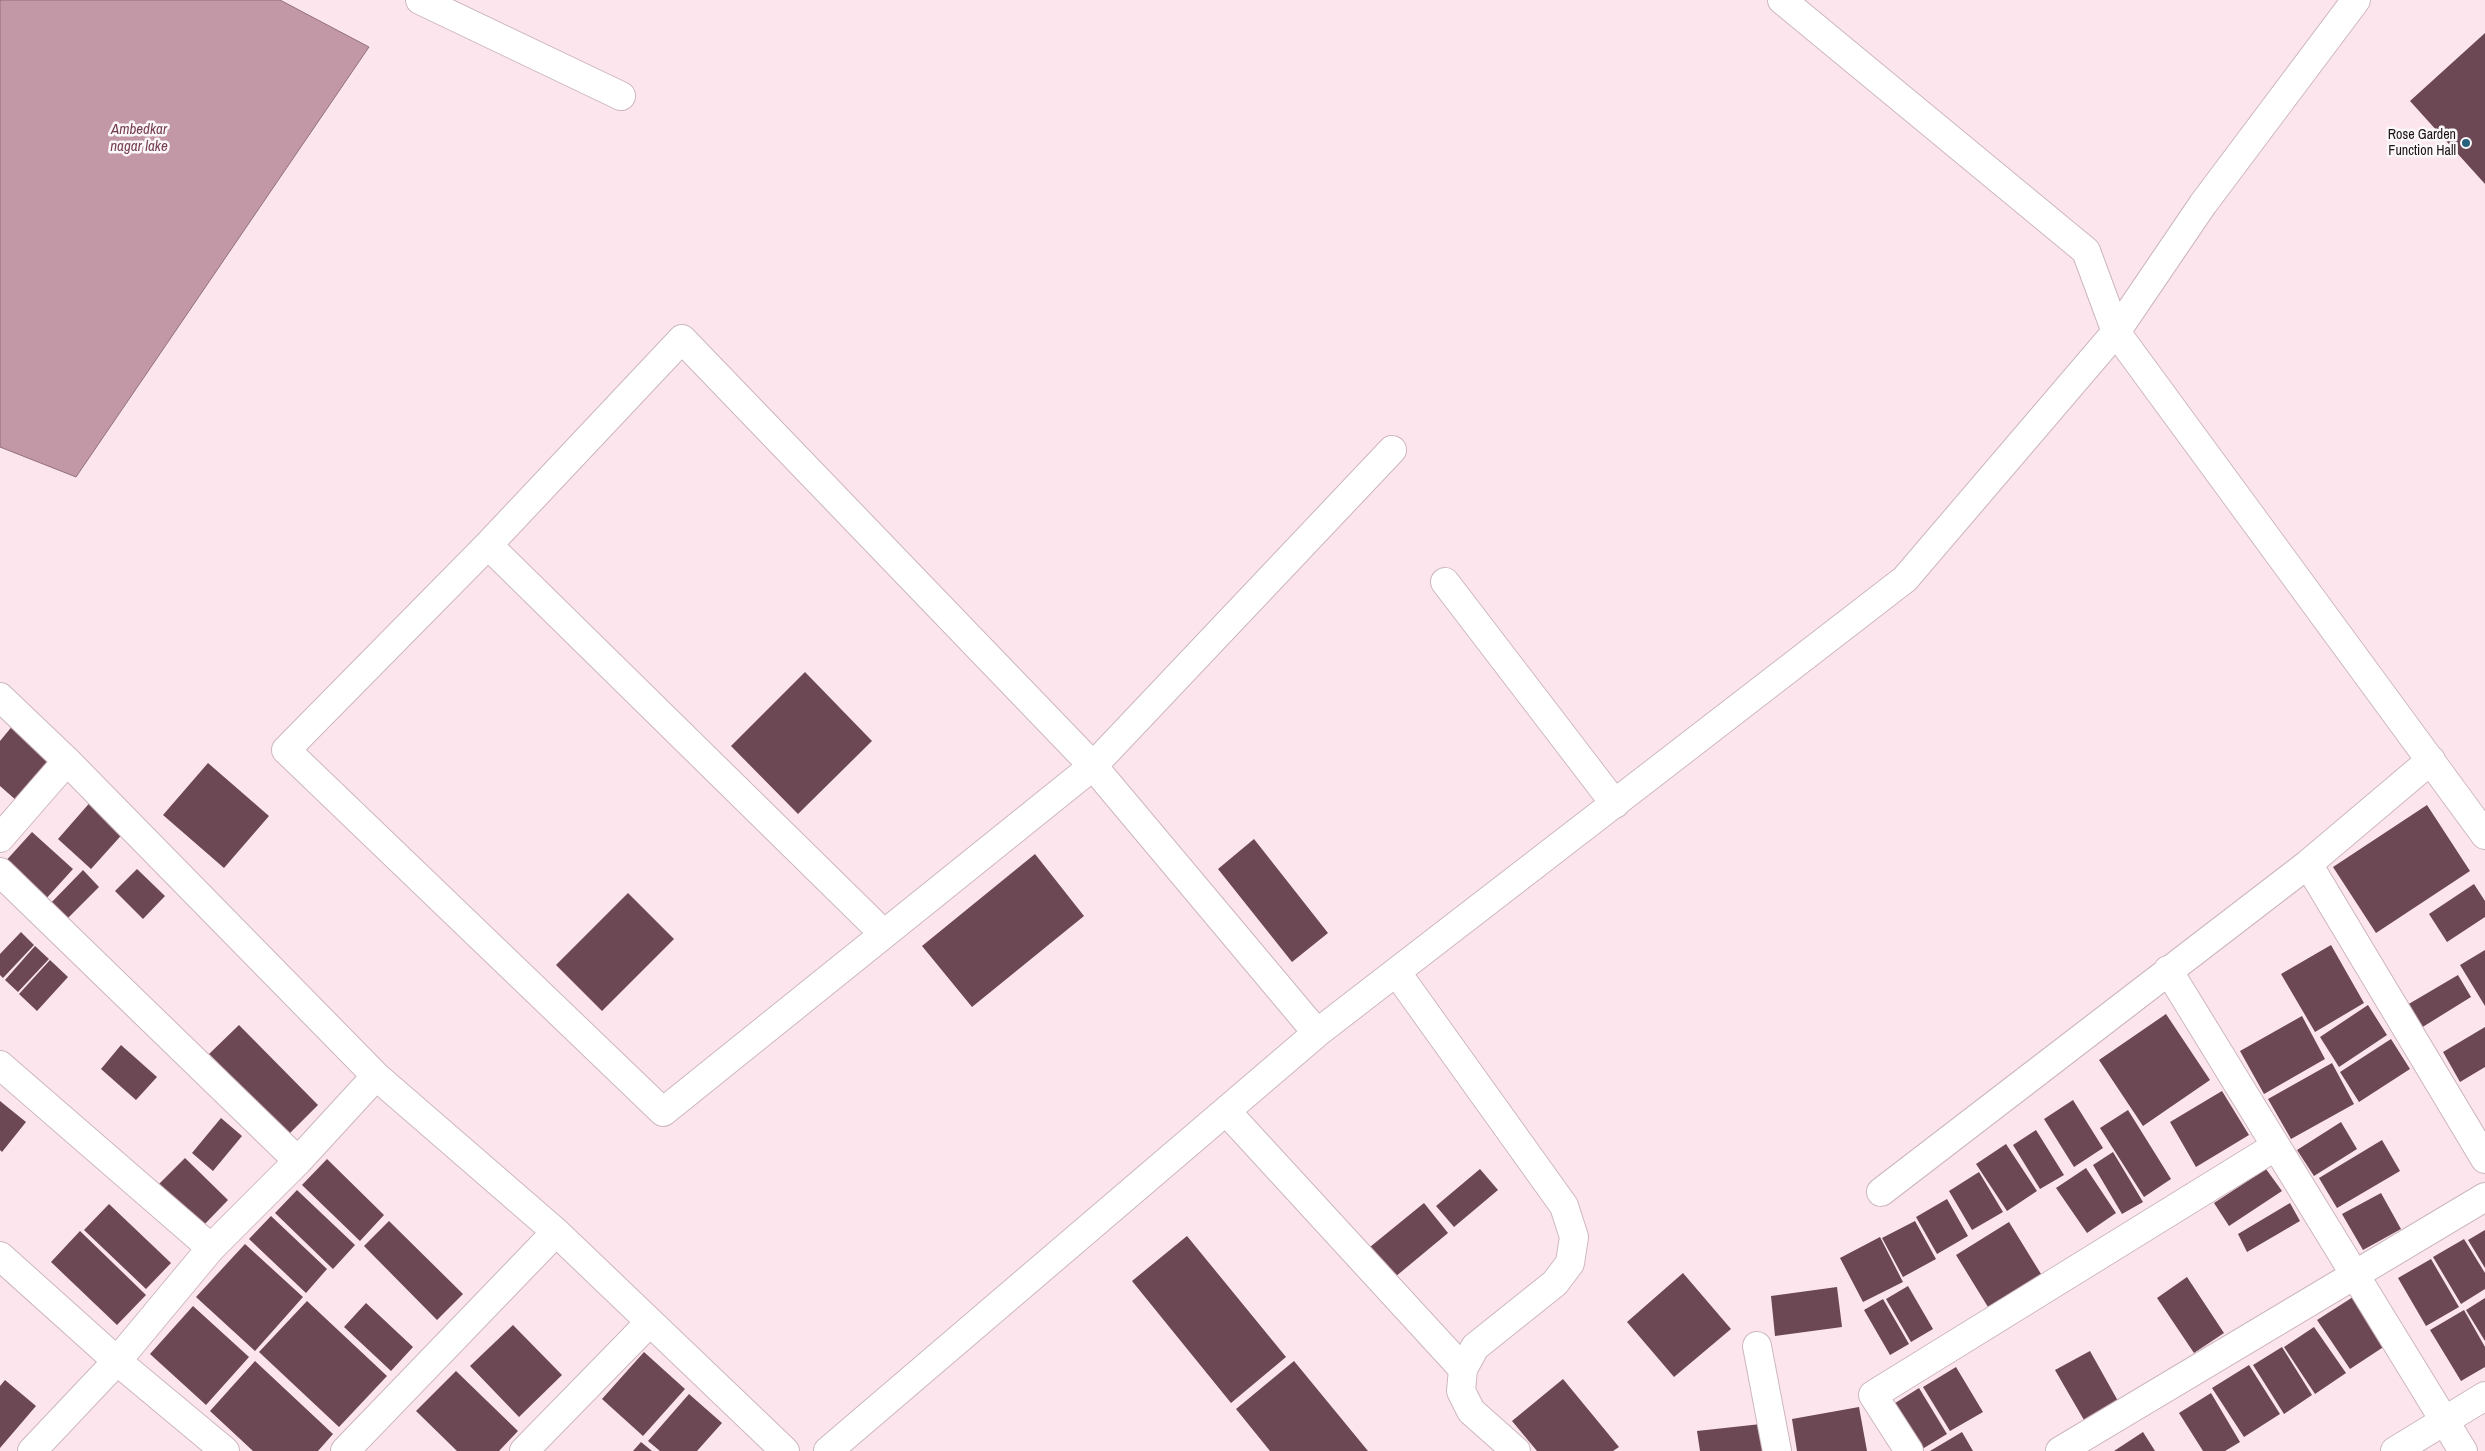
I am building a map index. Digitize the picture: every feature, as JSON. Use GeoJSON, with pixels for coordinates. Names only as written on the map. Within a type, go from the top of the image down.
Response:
{"type":"FeatureCollection","features":[{"type":"Feature","properties":{"kind":"street"},"geometry":{"type":"LineString","coordinates":[[420,0],[621,96]]}},
{"type":"Feature","properties":{"kind":"street"},"geometry":{"type":"LineString","coordinates":[[1782,0],[2086,251],[2116,332],[2485,835]]}},
{"type":"Feature","properties":{"kind":"street"},"geometry":{"type":"LineString","coordinates":[[828,1451],[1317,1033],[1905,579],[2116,332],[2203,204],[2356,0]]}},
{"type":"Feature","properties":{"kind":"street"},"geometry":{"type":"LineString","coordinates":[[1317,1033],[1093,766],[682,338],[488,545],[286,750],[663,1112],[1093,766],[1392,450]]}},
{"type":"Feature","properties":{"kind":"street"},"geometry":{"type":"LineString","coordinates":[[488,545],[884,934]]}},
{"type":"Feature","properties":{"kind":"street"},"geometry":{"type":"LineString","coordinates":[[1445,582],[1615,804]]}},
{"type":"Feature","properties":{"kind":"street"},"geometry":{"type":"LineString","coordinates":[[0,697],[67,760],[376,1076],[556,1232],[784,1451]]}},
{"type":"Feature","properties":{"kind":"street"},"geometry":{"type":"LineString","coordinates":[[0,838],[67,760]]}},
{"type":"Feature","properties":{"kind":"street"},"geometry":{"type":"LineString","coordinates":[[1881,1192],[2308,864],[2431,760]]}},
{"type":"Feature","properties":{"kind":"street"},"geometry":{"type":"LineString","coordinates":[[2308,864],[2485,1159]]}},
{"type":"Feature","properties":{"kind":"street"},"geometry":{"type":"LineString","coordinates":[[0,872],[298,1161]]}},
{"type":"Feature","properties":{"kind":"street"},"geometry":{"type":"LineString","coordinates":[[2168,970],[2463,1451]]}},
{"type":"Feature","properties":{"kind":"street"},"geometry":{"type":"LineString","coordinates":[[1397,973],[1564,1206],[1574,1237],[1570,1263],[1556,1283],[1474,1347],[1463,1369],[1461,1392],[1471,1412],[1516,1451]]}},
{"type":"Feature","properties":{"kind":"street"},"geometry":{"type":"LineString","coordinates":[[0,1064],[212,1248]]}},
{"type":"Feature","properties":{"kind":"street"},"geometry":{"type":"LineString","coordinates":[[32,1451],[117,1361],[212,1248],[298,1161],[376,1076]]}},
{"type":"Feature","properties":{"kind":"street"},"geometry":{"type":"LineString","coordinates":[[1226,1110],[1463,1369]]}},
{"type":"Feature","properties":{"kind":"street"},"geometry":{"type":"LineString","coordinates":[[1909,1451],[1873,1395],[2276,1146]]}},
{"type":"Feature","properties":{"kind":"street"},"geometry":{"type":"LineString","coordinates":[[2060,1451],[2485,1197]]}},
{"type":"Feature","properties":{"kind":"street"},"geometry":{"type":"LineString","coordinates":[[344,1451],[556,1232]]}},
{"type":"Feature","properties":{"kind":"street"},"geometry":{"type":"LineString","coordinates":[[0,1256],[117,1361],[225,1451]]}},
{"type":"Feature","properties":{"kind":"street"},"geometry":{"type":"LineString","coordinates":[[524,1451],[649,1323]]}},
{"type":"Feature","properties":{"kind":"street"},"geometry":{"type":"LineString","coordinates":[[1757,1346],[1778,1451]]}},
{"type":"Feature","properties":{"kind":"street"},"geometry":{"type":"LineString","coordinates":[[2395,1451],[2485,1396]]}},
{"type":"Feature","properties":{"kind":"water","name":"Ambedkar nagar lake"},"geometry":{"type":"Polygon","coordinates":[[[0,0],[280,0],[369,47],[76,477],[0,447],[0,0]]]}},
{"type":"Feature","properties":{"kind":"building","name":"Rose Garden Function Hall"},"geometry":{"type":"Polygon","coordinates":[[[2485,33],[2485,184],[2410,101],[2485,33]]]}},
{"type":"Feature","properties":{"kind":"building"},"geometry":{"type":"Polygon","coordinates":[[[805,672],[872,741],[798,814],[731,746],[805,672]]]}},
{"type":"Feature","properties":{"kind":"building"},"geometry":{"type":"Polygon","coordinates":[[[14,724],[54,757],[17,801],[0,786],[0,741],[14,724]]]}},
{"type":"Feature","properties":{"kind":"building"},"geometry":{"type":"Polygon","coordinates":[[[208,763],[269,816],[224,868],[163,815],[208,763]]]}},
{"type":"Feature","properties":{"kind":"building"},"geometry":{"type":"Polygon","coordinates":[[[93,799],[127,829],[91,869],[58,839],[93,799]]]}},
{"type":"Feature","properties":{"kind":"building"},"geometry":{"type":"Polygon","coordinates":[[[2427,805],[2470,871],[2376,933],[2333,867],[2427,805]]]}},
{"type":"Feature","properties":{"kind":"building"},"geometry":{"type":"Polygon","coordinates":[[[32,832],[73,869],[44,901],[3,864],[32,832]]]}},
{"type":"Feature","properties":{"kind":"building"},"geometry":{"type":"Polygon","coordinates":[[[1254,839],[1328,933],[1292,962],[1218,869],[1254,839]]]}},
{"type":"Feature","properties":{"kind":"building"},"geometry":{"type":"Polygon","coordinates":[[[1035,854],[1084,916],[972,1007],[922,946],[1035,854]]]}},
{"type":"Feature","properties":{"kind":"building"},"geometry":{"type":"Polygon","coordinates":[[[137,869],[165,896],[143,919],[115,891],[137,869]]]}},
{"type":"Feature","properties":{"kind":"building"},"geometry":{"type":"Polygon","coordinates":[[[83,870],[99,887],[63,923],[47,907],[83,870]]]}},
{"type":"Feature","properties":{"kind":"building"},"geometry":{"type":"Polygon","coordinates":[[[2474,884],[2485,901],[2485,917],[2447,942],[2429,914],[2474,884]]]}},
{"type":"Feature","properties":{"kind":"building"},"geometry":{"type":"Polygon","coordinates":[[[628,893],[674,939],[602,1011],[556,965],[628,893]]]}},
{"type":"Feature","properties":{"kind":"building"},"geometry":{"type":"Polygon","coordinates":[[[21,932],[34,945],[3,978],[0,975],[0,954],[21,932]]]}},
{"type":"Feature","properties":{"kind":"building"},"geometry":{"type":"Polygon","coordinates":[[[2331,945],[2364,1003],[2315,1032],[2281,974],[2331,945]]]}},
{"type":"Feature","properties":{"kind":"building"},"geometry":{"type":"Polygon","coordinates":[[[35,946],[49,959],[18,992],[5,980],[35,946]]]}},
{"type":"Feature","properties":{"kind":"building"},"geometry":{"type":"Polygon","coordinates":[[[2485,950],[2485,1006],[2460,965],[2485,950]]]}},
{"type":"Feature","properties":{"kind":"building"},"geometry":{"type":"Polygon","coordinates":[[[50,960],[68,977],[37,1011],[19,994],[50,960]]]}},
{"type":"Feature","properties":{"kind":"building"},"geometry":{"type":"Polygon","coordinates":[[[2458,975],[2471,997],[2421,1028],[2407,1005],[2458,975]]]}},
{"type":"Feature","properties":{"kind":"building"},"geometry":{"type":"Polygon","coordinates":[[[2368,1005],[2387,1035],[2339,1067],[2320,1037],[2368,1005]]]}},
{"type":"Feature","properties":{"kind":"building"},"geometry":{"type":"Polygon","coordinates":[[[2166,1014],[2210,1080],[2143,1126],[2099,1060],[2166,1014]]]}},
{"type":"Feature","properties":{"kind":"building"},"geometry":{"type":"Polygon","coordinates":[[[2302,1016],[2325,1059],[2264,1094],[2240,1051],[2302,1016]]]}},
{"type":"Feature","properties":{"kind":"building"},"geometry":{"type":"Polygon","coordinates":[[[239,1025],[318,1105],[289,1134],[209,1054],[239,1025]]]}},
{"type":"Feature","properties":{"kind":"building"},"geometry":{"type":"Polygon","coordinates":[[[2485,1027],[2485,1067],[2460,1082],[2443,1052],[2485,1027]]]}},
{"type":"Feature","properties":{"kind":"building"},"geometry":{"type":"Polygon","coordinates":[[[2391,1039],[2410,1069],[2359,1102],[2340,1072],[2391,1039]]]}},
{"type":"Feature","properties":{"kind":"building"},"geometry":{"type":"Polygon","coordinates":[[[121,1045],[157,1077],[136,1100],[101,1069],[121,1045]]]}},
{"type":"Feature","properties":{"kind":"building"},"geometry":{"type":"Polygon","coordinates":[[[2332,1063],[2354,1104],[2291,1139],[2268,1099],[2332,1063]]]}},
{"type":"Feature","properties":{"kind":"building"},"geometry":{"type":"Polygon","coordinates":[[[2222,1091],[2249,1135],[2196,1167],[2170,1122],[2222,1091]]]}},
{"type":"Feature","properties":{"kind":"building"},"geometry":{"type":"Polygon","coordinates":[[[2073,1100],[2103,1148],[2074,1167],[2044,1119],[2073,1100]]]}},
{"type":"Feature","properties":{"kind":"building"},"geometry":{"type":"Polygon","coordinates":[[[0,1101],[26,1122],[2,1152],[0,1150],[0,1101]]]}},
{"type":"Feature","properties":{"kind":"building"},"geometry":{"type":"Polygon","coordinates":[[[2128,1110],[2171,1179],[2144,1197],[2100,1128],[2128,1110]]]}},
{"type":"Feature","properties":{"kind":"building"},"geometry":{"type":"Polygon","coordinates":[[[221,1118],[242,1136],[213,1171],[192,1153],[221,1118]]]}},
{"type":"Feature","properties":{"kind":"building"},"geometry":{"type":"Polygon","coordinates":[[[2341,1122],[2357,1149],[2314,1176],[2297,1150],[2341,1122]]]}},
{"type":"Feature","properties":{"kind":"building"},"geometry":{"type":"Polygon","coordinates":[[[2036,1130],[2064,1175],[2040,1189],[2013,1145],[2036,1130]]]}},
{"type":"Feature","properties":{"kind":"building"},"geometry":{"type":"Polygon","coordinates":[[[2382,1140],[2400,1171],[2337,1208],[2319,1178],[2382,1140]]]}},
{"type":"Feature","properties":{"kind":"building"},"geometry":{"type":"Polygon","coordinates":[[[2006,1144],[2037,1191],[2007,1211],[1976,1164],[2006,1144]]]}},
{"type":"Feature","properties":{"kind":"building"},"geometry":{"type":"Polygon","coordinates":[[[2113,1152],[2143,1202],[2122,1214],[2093,1165],[2113,1152]]]}},
{"type":"Feature","properties":{"kind":"building"},"geometry":{"type":"Polygon","coordinates":[[[185,1158],[228,1200],[202,1227],[159,1184],[185,1158]]]}},
{"type":"Feature","properties":{"kind":"building"},"geometry":{"type":"Polygon","coordinates":[[[327,1159],[384,1215],[360,1241],[302,1185],[327,1159]]]}},
{"type":"Feature","properties":{"kind":"building"},"geometry":{"type":"Polygon","coordinates":[[[2086,1168],[2116,1213],[2087,1233],[2056,1188],[2086,1168]]]}},
{"type":"Feature","properties":{"kind":"building"},"geometry":{"type":"Polygon","coordinates":[[[1480,1169],[1498,1190],[1454,1227],[1436,1206],[1480,1169]]]}},
{"type":"Feature","properties":{"kind":"building"},"geometry":{"type":"Polygon","coordinates":[[[2266,1169],[2282,1191],[2229,1226],[2214,1203],[2266,1169]]]}},
{"type":"Feature","properties":{"kind":"building"},"geometry":{"type":"Polygon","coordinates":[[[1979,1172],[2003,1212],[1972,1230],[1949,1191],[1979,1172]]]}},
{"type":"Feature","properties":{"kind":"building"},"geometry":{"type":"Polygon","coordinates":[[[297,1190],[355,1245],[333,1269],[275,1213],[297,1190]]]}},
{"type":"Feature","properties":{"kind":"building"},"geometry":{"type":"Polygon","coordinates":[[[2381,1193],[2401,1229],[2363,1250],[2342,1214],[2381,1193]]]}},
{"type":"Feature","properties":{"kind":"building"},"geometry":{"type":"Polygon","coordinates":[[[1947,1199],[1968,1236],[1937,1254],[1916,1217],[1947,1199]]]}},
{"type":"Feature","properties":{"kind":"building"},"geometry":{"type":"Polygon","coordinates":[[[1424,1203],[1448,1233],[1395,1277],[1370,1247],[1424,1203]]]}},
{"type":"Feature","properties":{"kind":"building"},"geometry":{"type":"Polygon","coordinates":[[[2290,1203],[2300,1221],[2247,1252],[2238,1234],[2290,1203]]]}},
{"type":"Feature","properties":{"kind":"building"},"geometry":{"type":"Polygon","coordinates":[[[109,1204],[171,1263],[146,1289],[84,1230],[109,1204]]]}},
{"type":"Feature","properties":{"kind":"building"},"geometry":{"type":"Polygon","coordinates":[[[271,1216],[327,1269],[306,1293],[249,1239],[271,1216]]]}},
{"type":"Feature","properties":{"kind":"building"},"geometry":{"type":"Polygon","coordinates":[[[389,1221],[463,1294],[437,1320],[364,1246],[389,1221]]]}},
{"type":"Feature","properties":{"kind":"building"},"geometry":{"type":"Polygon","coordinates":[[[1915,1221],[1936,1259],[1903,1277],[1882,1238],[1915,1221]]]}},
{"type":"Feature","properties":{"kind":"building"},"geometry":{"type":"Polygon","coordinates":[[[2009,1222],[2041,1274],[1988,1307],[1956,1255],[2009,1222]]]}},
{"type":"Feature","properties":{"kind":"building"},"geometry":{"type":"Polygon","coordinates":[[[2485,1230],[2485,1268],[2468,1240],[2485,1230]]]}},
{"type":"Feature","properties":{"kind":"building"},"geometry":{"type":"Polygon","coordinates":[[[80,1231],[146,1295],[117,1325],[51,1262],[80,1231]]]}},
{"type":"Feature","properties":{"kind":"building"},"geometry":{"type":"Polygon","coordinates":[[[1187,1236],[1286,1357],[1231,1403],[1132,1281],[1187,1236]]]}},
{"type":"Feature","properties":{"kind":"building"},"geometry":{"type":"Polygon","coordinates":[[[1880,1237],[1903,1282],[1863,1302],[1840,1258],[1880,1237]]]}},
{"type":"Feature","properties":{"kind":"building"},"geometry":{"type":"Polygon","coordinates":[[[2464,1239],[2485,1273],[2485,1289],[2461,1304],[2433,1257],[2464,1239]]]}},
{"type":"Feature","properties":{"kind":"building"},"geometry":{"type":"Polygon","coordinates":[[[245,1244],[303,1297],[255,1351],[196,1297],[245,1244]]]}},
{"type":"Feature","properties":{"kind":"building"},"geometry":{"type":"Polygon","coordinates":[[[2431,1259],[2459,1307],[2426,1326],[2398,1278],[2431,1259]]]}},
{"type":"Feature","properties":{"kind":"building"},"geometry":{"type":"Polygon","coordinates":[[[1683,1273],[1731,1329],[1674,1377],[1627,1322],[1683,1273]]]}},
{"type":"Feature","properties":{"kind":"building"},"geometry":{"type":"Polygon","coordinates":[[[2187,1277],[2224,1333],[2194,1353],[2157,1298],[2187,1277]]]}},
{"type":"Feature","properties":{"kind":"building"},"geometry":{"type":"Polygon","coordinates":[[[1908,1286],[1933,1329],[1911,1342],[1886,1299],[1908,1286]]]}},
{"type":"Feature","properties":{"kind":"building"},"geometry":{"type":"Polygon","coordinates":[[[1837,1287],[1842,1327],[1775,1336],[1771,1296],[1837,1287]]]}},
{"type":"Feature","properties":{"kind":"building"},"geometry":{"type":"Polygon","coordinates":[[[2353,1297],[2385,1346],[2350,1369],[2317,1320],[2353,1297]]]}},
{"type":"Feature","properties":{"kind":"building"},"geometry":{"type":"Polygon","coordinates":[[[2485,1298],[2485,1341],[2466,1310],[2485,1298]]]}},
{"type":"Feature","properties":{"kind":"building"},"geometry":{"type":"Polygon","coordinates":[[[1883,1299],[1909,1344],[1890,1355],[1864,1310],[1883,1299]]]}},
{"type":"Feature","properties":{"kind":"building"},"geometry":{"type":"Polygon","coordinates":[[[307,1301],[387,1376],[339,1427],[259,1352],[307,1301]]]}},
{"type":"Feature","properties":{"kind":"building"},"geometry":{"type":"Polygon","coordinates":[[[366,1303],[413,1347],[391,1371],[344,1327],[366,1303]]]}},
{"type":"Feature","properties":{"kind":"building"},"geometry":{"type":"Polygon","coordinates":[[[193,1306],[249,1357],[206,1405],[150,1354],[193,1306]]]}},
{"type":"Feature","properties":{"kind":"building"},"geometry":{"type":"Polygon","coordinates":[[[2464,1310],[2485,1347],[2485,1367],[2461,1381],[2430,1330],[2464,1310]]]}},
{"type":"Feature","properties":{"kind":"building"},"geometry":{"type":"Polygon","coordinates":[[[513,1325],[562,1375],[519,1417],[470,1366],[513,1325]]]}},
{"type":"Feature","properties":{"kind":"building"},"geometry":{"type":"Polygon","coordinates":[[[2314,1327],[2346,1373],[2315,1394],[2284,1347],[2314,1327]]]}},
{"type":"Feature","properties":{"kind":"building"},"geometry":{"type":"Polygon","coordinates":[[[2282,1347],[2312,1395],[2284,1414],[2253,1365],[2282,1347]]]}},
{"type":"Feature","properties":{"kind":"building"},"geometry":{"type":"Polygon","coordinates":[[[2090,1351],[2118,1401],[2084,1420],[2055,1370],[2090,1351]]]}},
{"type":"Feature","properties":{"kind":"building"},"geometry":{"type":"Polygon","coordinates":[[[644,1352],[685,1389],[643,1436],[602,1399],[644,1352]]]}},
{"type":"Feature","properties":{"kind":"building"},"geometry":{"type":"Polygon","coordinates":[[[255,1361],[333,1434],[318,1451],[253,1451],[210,1411],[255,1361]]]}},
{"type":"Feature","properties":{"kind":"building"},"geometry":{"type":"Polygon","coordinates":[[[1294,1361],[1368,1451],[1270,1451],[1236,1409],[1294,1361]]]}},
{"type":"Feature","properties":{"kind":"building"},"geometry":{"type":"Polygon","coordinates":[[[2249,1365],[2280,1414],[2244,1437],[2212,1388],[2249,1365]]]}},
{"type":"Feature","properties":{"kind":"building"},"geometry":{"type":"Polygon","coordinates":[[[1956,1367],[1983,1412],[1950,1431],[1923,1387],[1956,1367]]]}},
{"type":"Feature","properties":{"kind":"building"},"geometry":{"type":"Polygon","coordinates":[[[456,1371],[518,1431],[499,1451],[457,1451],[416,1411],[456,1371]]]}},
{"type":"Feature","properties":{"kind":"building"},"geometry":{"type":"Polygon","coordinates":[[[1563,1379],[1619,1447],[1613,1451],[1537,1451],[1512,1421],[1563,1379]]]}},
{"type":"Feature","properties":{"kind":"building"},"geometry":{"type":"Polygon","coordinates":[[[5,1380],[36,1406],[0,1448],[0,1386],[5,1380]]]}},
{"type":"Feature","properties":{"kind":"building"},"geometry":{"type":"Polygon","coordinates":[[[1919,1388],[1947,1434],[1919,1451],[1892,1405],[1919,1388]]]}},
{"type":"Feature","properties":{"kind":"building"},"geometry":{"type":"Polygon","coordinates":[[[2211,1393],[2240,1442],[2225,1451],[2203,1451],[2179,1413],[2211,1393]]]}},
{"type":"Feature","properties":{"kind":"building"},"geometry":{"type":"Polygon","coordinates":[[[689,1394],[722,1423],[697,1451],[660,1451],[648,1441],[689,1394]]]}},
{"type":"Feature","properties":{"kind":"building"},"geometry":{"type":"Polygon","coordinates":[[[1859,1407],[1867,1451],[1797,1451],[1792,1419],[1859,1407]]]}},
{"type":"Feature","properties":{"kind":"building"},"geometry":{"type":"Polygon","coordinates":[[[1761,1424],[1764,1451],[1700,1451],[1697,1431],[1761,1424]]]}},
{"type":"Feature","properties":{"kind":"building"},"geometry":{"type":"Polygon","coordinates":[[[1962,1432],[1973,1451],[1930,1451],[1962,1432]]]}},
{"type":"Feature","properties":{"kind":"building"},"geometry":{"type":"Polygon","coordinates":[[[2143,1432],[2155,1451],[2114,1451],[2143,1432]]]}},
{"type":"Feature","properties":{"kind":"building"},"geometry":{"type":"Polygon","coordinates":[[[641,1442],[652,1451],[633,1451],[641,1442]]]}},
{"type":"Feature","properties":{"kind":"place","name":"Rose Garden Function Hall"},"geometry":{"type":"Point","coordinates":[2466,143]}}]}
